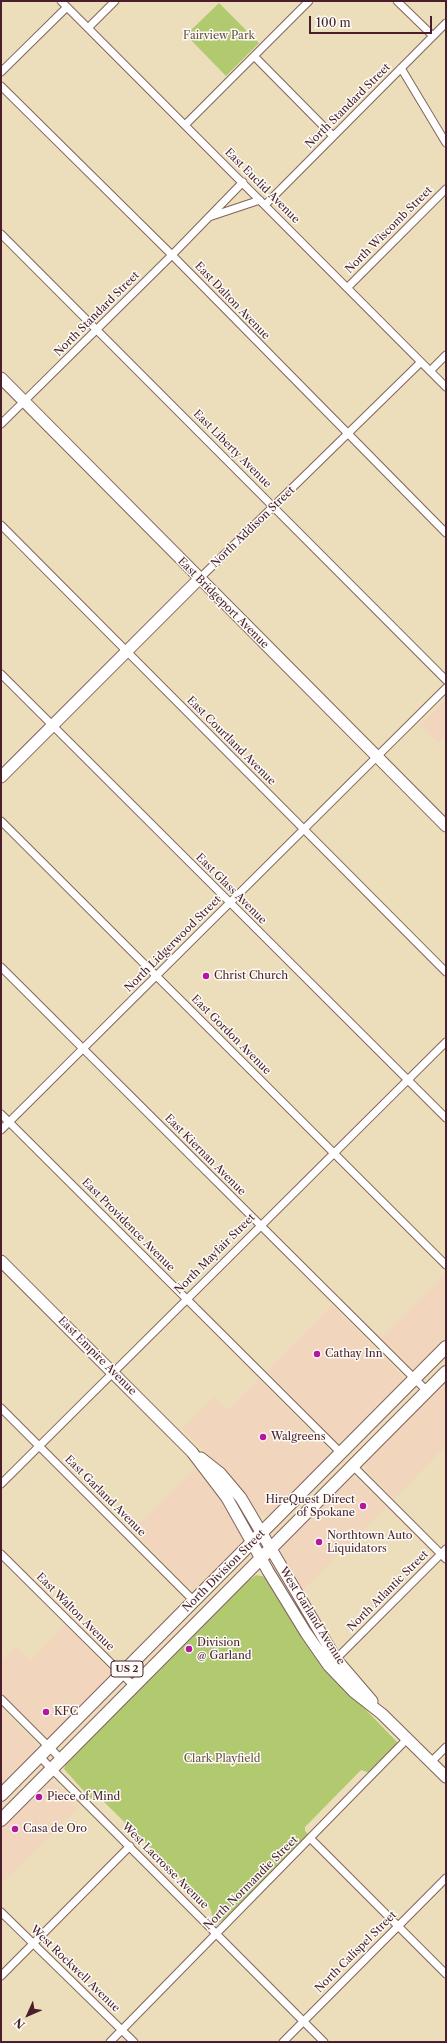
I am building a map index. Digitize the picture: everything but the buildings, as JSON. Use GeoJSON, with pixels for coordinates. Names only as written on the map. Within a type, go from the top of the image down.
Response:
{"type":"FeatureCollection","features":[{"type":"Feature","properties":{"kind":"main road","name":"North Division Street"},"geometry":{"type":"LineString","coordinates":[[1,1795],[446,1347]]}},
{"type":"Feature","properties":{"kind":"main road","name":"North Division Street"},"geometry":{"type":"LineString","coordinates":[[1,1820],[446,1372]]}},
{"type":"Feature","properties":{"kind":"street","name":"East Euclid Avenue"},"geometry":{"type":"LineString","coordinates":[[61,1],[348,287],[446,387]]}},
{"type":"Feature","properties":{"kind":"street"},"geometry":{"type":"LineString","coordinates":[[88,28],[115,1]]}},
{"type":"Feature","properties":{"kind":"street"},"geometry":{"type":"LineString","coordinates":[[185,125],[309,1]]}},
{"type":"Feature","properties":{"kind":"street"},"geometry":{"type":"LineString","coordinates":[[397,1],[433,36]]}},
{"type":"Feature","properties":{"kind":"street"},"geometry":{"type":"LineString","coordinates":[[1,72],[67,7]]}},
{"type":"Feature","properties":{"kind":"street","name":"North Standard Street"},"geometry":{"type":"LineString","coordinates":[[207,218],[262,202],[333,136],[446,23]]}},
{"type":"Feature","properties":{"kind":"street"},"geometry":{"type":"LineString","coordinates":[[254,56],[333,136]]}},
{"type":"Feature","properties":{"kind":"street"},"geometry":{"type":"LineString","coordinates":[[401,68],[446,143]]}},
{"type":"Feature","properties":{"kind":"street","name":"East Dalton Avenue"},"geometry":{"type":"LineString","coordinates":[[1,86],[172,255],[446,533]]}},
{"type":"Feature","properties":{"kind":"street","name":"North Standard Street"},"geometry":{"type":"LineString","coordinates":[[1,424],[172,255],[243,182]]}},
{"type":"Feature","properties":{"kind":"street","name":"North Wiscomb Street"},"geometry":{"type":"LineString","coordinates":[[348,287],[446,189]]}},
{"type":"Feature","properties":{"kind":"street","name":"East Liberty Avenue"},"geometry":{"type":"LineString","coordinates":[[1,234],[446,680]]}},
{"type":"Feature","properties":{"kind":"street"},"geometry":{"type":"LineString","coordinates":[[430,371],[446,355]]}},
{"type":"Feature","properties":{"kind":"street","name":"North Addison Street"},"geometry":{"type":"LineString","coordinates":[[1,777],[199,579],[421,362]]}},
{"type":"Feature","properties":{"kind":"street","name":"East Bridgeport Avenue"},"geometry":{"type":"LineString","coordinates":[[1,378],[446,826]]}},
{"type":"Feature","properties":{"kind":"street","name":"East Courtland Avenue"},"geometry":{"type":"LineString","coordinates":[[1,525],[126,653],[446,972]]}},
{"type":"Feature","properties":{"kind":"street","name":"East Glass Avenue"},"geometry":{"type":"LineString","coordinates":[[1,674],[446,1118]]}},
{"type":"Feature","properties":{"kind":"street","name":"North Lidgerwood Street"},"geometry":{"type":"LineString","coordinates":[[1,1130],[446,688]]}},
{"type":"Feature","properties":{"kind":"street","name":"East Gordon Avenue"},"geometry":{"type":"LineString","coordinates":[[1,821],[446,1265]]}},
{"type":"Feature","properties":{"kind":"street","name":"East Kiernan Avenue"},"geometry":{"type":"LineString","coordinates":[[1,967],[426,1391]]}},
{"type":"Feature","properties":{"kind":"street","name":"North Mayfair Street"},"geometry":{"type":"LineString","coordinates":[[1,1484],[446,1042]]}},
{"type":"Feature","properties":{"kind":"street","name":"East Providence Avenue"},"geometry":{"type":"LineString","coordinates":[[1,1114],[341,1453]]}},
{"type":"Feature","properties":{"kind":"street","name":"East Empire Avenue"},"geometry":{"type":"LineString","coordinates":[[1,1260],[192,1452],[227,1498],[253,1542]]}},
{"type":"Feature","properties":{"kind":"street","name":"East Garland Avenue"},"geometry":{"type":"LineString","coordinates":[[1,1408],[194,1601]]}},
{"type":"Feature","properties":{"kind":"street","name":"East Empire Avenue"},"geometry":{"type":"LineString","coordinates":[[192,1452],[211,1464],[232,1487],[262,1533]]}},
{"type":"Feature","properties":{"kind":"street"},"geometry":{"type":"LineString","coordinates":[[353,1466],[444,1554]]}},
{"type":"Feature","properties":{"kind":"street","name":"West Garland Avenue"},"geometry":{"type":"LineString","coordinates":[[262,1533],[333,1662],[354,1692],[382,1714],[446,1777]]}},
{"type":"Feature","properties":{"kind":"street","name":"West Garland Avenue"},"geometry":{"type":"LineString","coordinates":[[253,1542],[306,1633],[333,1662]]}},
{"type":"Feature","properties":{"kind":"street","name":"East Walton Avenue"},"geometry":{"type":"LineString","coordinates":[[1,1554],[134,1686]]}},
{"type":"Feature","properties":{"kind":"street","name":"North Atlantic Street"},"geometry":{"type":"LineString","coordinates":[[333,1662],[444,1554]]}},
{"type":"Feature","properties":{"kind":"street"},"geometry":{"type":"LineString","coordinates":[[1,1699],[61,1759]]}},
{"type":"Feature","properties":{"kind":"street","name":"North Normandie Street"},"geometry":{"type":"LineString","coordinates":[[110,2042],[311,1839],[407,1739]]}},
{"type":"Feature","properties":{"kind":"street"},"geometry":{"type":"LineString","coordinates":[[431,1762],[446,1747]]}},
{"type":"Feature","properties":{"kind":"street","name":"West Lacrosse Avenue"},"geometry":{"type":"LineString","coordinates":[[40,1757],[324,2042]]}},
{"type":"Feature","properties":{"kind":"street"},"geometry":{"type":"LineString","coordinates":[[311,1839],[446,1974]]}},
{"type":"Feature","properties":{"kind":"street"},"geometry":{"type":"LineString","coordinates":[[1,1976],[130,1846]]}},
{"type":"Feature","properties":{"kind":"street","name":"North Calispel Street"},"geometry":{"type":"LineString","coordinates":[[283,2042],[446,1878]]}},
{"type":"Feature","properties":{"kind":"street","name":"West Rockwell Avenue"},"geometry":{"type":"LineString","coordinates":[[1,1912],[134,2042]]}},
{"type":"Feature","properties":{"kind":"shaded area"},"geometry":{"type":"Polygon","coordinates":[[[446,699],[446,735],[438,743],[420,725],[446,699]]]}},
{"type":"Feature","properties":{"kind":"shaded area"},"geometry":{"type":"Polygon","coordinates":[[[446,1273],[446,1338],[418,1367],[412,1368],[381,1338],[446,1273]]]}},
{"type":"Feature","properties":{"kind":"shaded area"},"geometry":{"type":"Polygon","coordinates":[[[332,1305],[399,1373],[403,1379],[401,1385],[345,1440],[340,1442],[336,1441],[267,1371],[332,1305]]]}},
{"type":"Feature","properties":{"kind":"shaded area"},"geometry":{"type":"Polygon","coordinates":[[[258,1379],[326,1446],[330,1452],[327,1458],[282,1504],[267,1515],[257,1514],[253,1510],[224,1471],[182,1428],[214,1397],[228,1410],[258,1379]]]}},
{"type":"Feature","properties":{"kind":"shaded area"},"geometry":{"type":"Polygon","coordinates":[[[446,1380],[446,1446],[395,1498],[393,1498],[366,1471],[365,1464],[446,1380]]]}},
{"type":"Feature","properties":{"kind":"shaded area"},"geometry":{"type":"Polygon","coordinates":[[[195,1468],[227,1510],[243,1538],[240,1546],[200,1586],[194,1589],[188,1587],[133,1530],[195,1468]]]}},
{"type":"Feature","properties":{"kind":"shaded area"},"geometry":{"type":"Polygon","coordinates":[[[354,1477],[386,1507],[302,1591],[280,1554],[281,1548],[348,1480],[354,1477]]]}},
{"type":"Feature","properties":{"kind":"shaded area"},"geometry":{"type":"Polygon","coordinates":[[[65,1624],[111,1672],[108,1678],[54,1733],[48,1736],[42,1733],[1,1692],[1,1661],[16,1646],[30,1660],[65,1624]]]}},
{"type":"Feature","properties":{"kind":"shaded area"},"geometry":{"type":"Polygon","coordinates":[[[1,1708],[35,1742],[37,1748],[1,1786],[1,1708]]]}},
{"type":"Feature","properties":{"kind":"shaded area"},"geometry":{"type":"Polygon","coordinates":[[[49,1782],[55,1783],[78,1808],[1,1884],[1,1829],[49,1782]]]}},
{"type":"Feature","properties":{"kind":"green space","name":"Fairview Park"},"geometry":{"type":"Polygon","coordinates":[[[219,3],[259,43],[226,76],[186,35],[219,3]]]}},
{"type":"Feature","properties":{"kind":"green space","name":"Clark Playfield"},"geometry":{"type":"Polygon","coordinates":[[[256,1575],[266,1577],[337,1680],[397,1742],[397,1745],[370,1773],[361,1770],[305,1827],[305,1831],[309,1835],[223,1920],[218,1923],[213,1921],[211,1910],[207,1903],[102,1800],[92,1800],[64,1769],[66,1763],[244,1584],[256,1575]]]}},
{"type":"Feature","properties":{"kind":"place","name":"Christ Church"},"geometry":{"type":"Point","coordinates":[206,976]}},
{"type":"Feature","properties":{"kind":"place","name":"Cathay Inn"},"geometry":{"type":"Point","coordinates":[317,1354]}},
{"type":"Feature","properties":{"kind":"place","name":"Walgreens"},"geometry":{"type":"Point","coordinates":[263,1437]}},
{"type":"Feature","properties":{"kind":"place","name":"HireQuest Direct of Spokane"},"geometry":{"type":"Point","coordinates":[363,1506]}},
{"type":"Feature","properties":{"kind":"place","name":"Northtown Auto Liquidators"},"geometry":{"type":"Point","coordinates":[319,1542]}},
{"type":"Feature","properties":{"kind":"place","name":"Division @ Garland"},"geometry":{"type":"Point","coordinates":[189,1649]}},
{"type":"Feature","properties":{"kind":"place","name":"KFC"},"geometry":{"type":"Point","coordinates":[46,1712]}},
{"type":"Feature","properties":{"kind":"place","name":"Piece of Mind"},"geometry":{"type":"Point","coordinates":[39,1797]}},
{"type":"Feature","properties":{"kind":"place","name":"Casa de Oro"},"geometry":{"type":"Point","coordinates":[15,1829]}}]}
